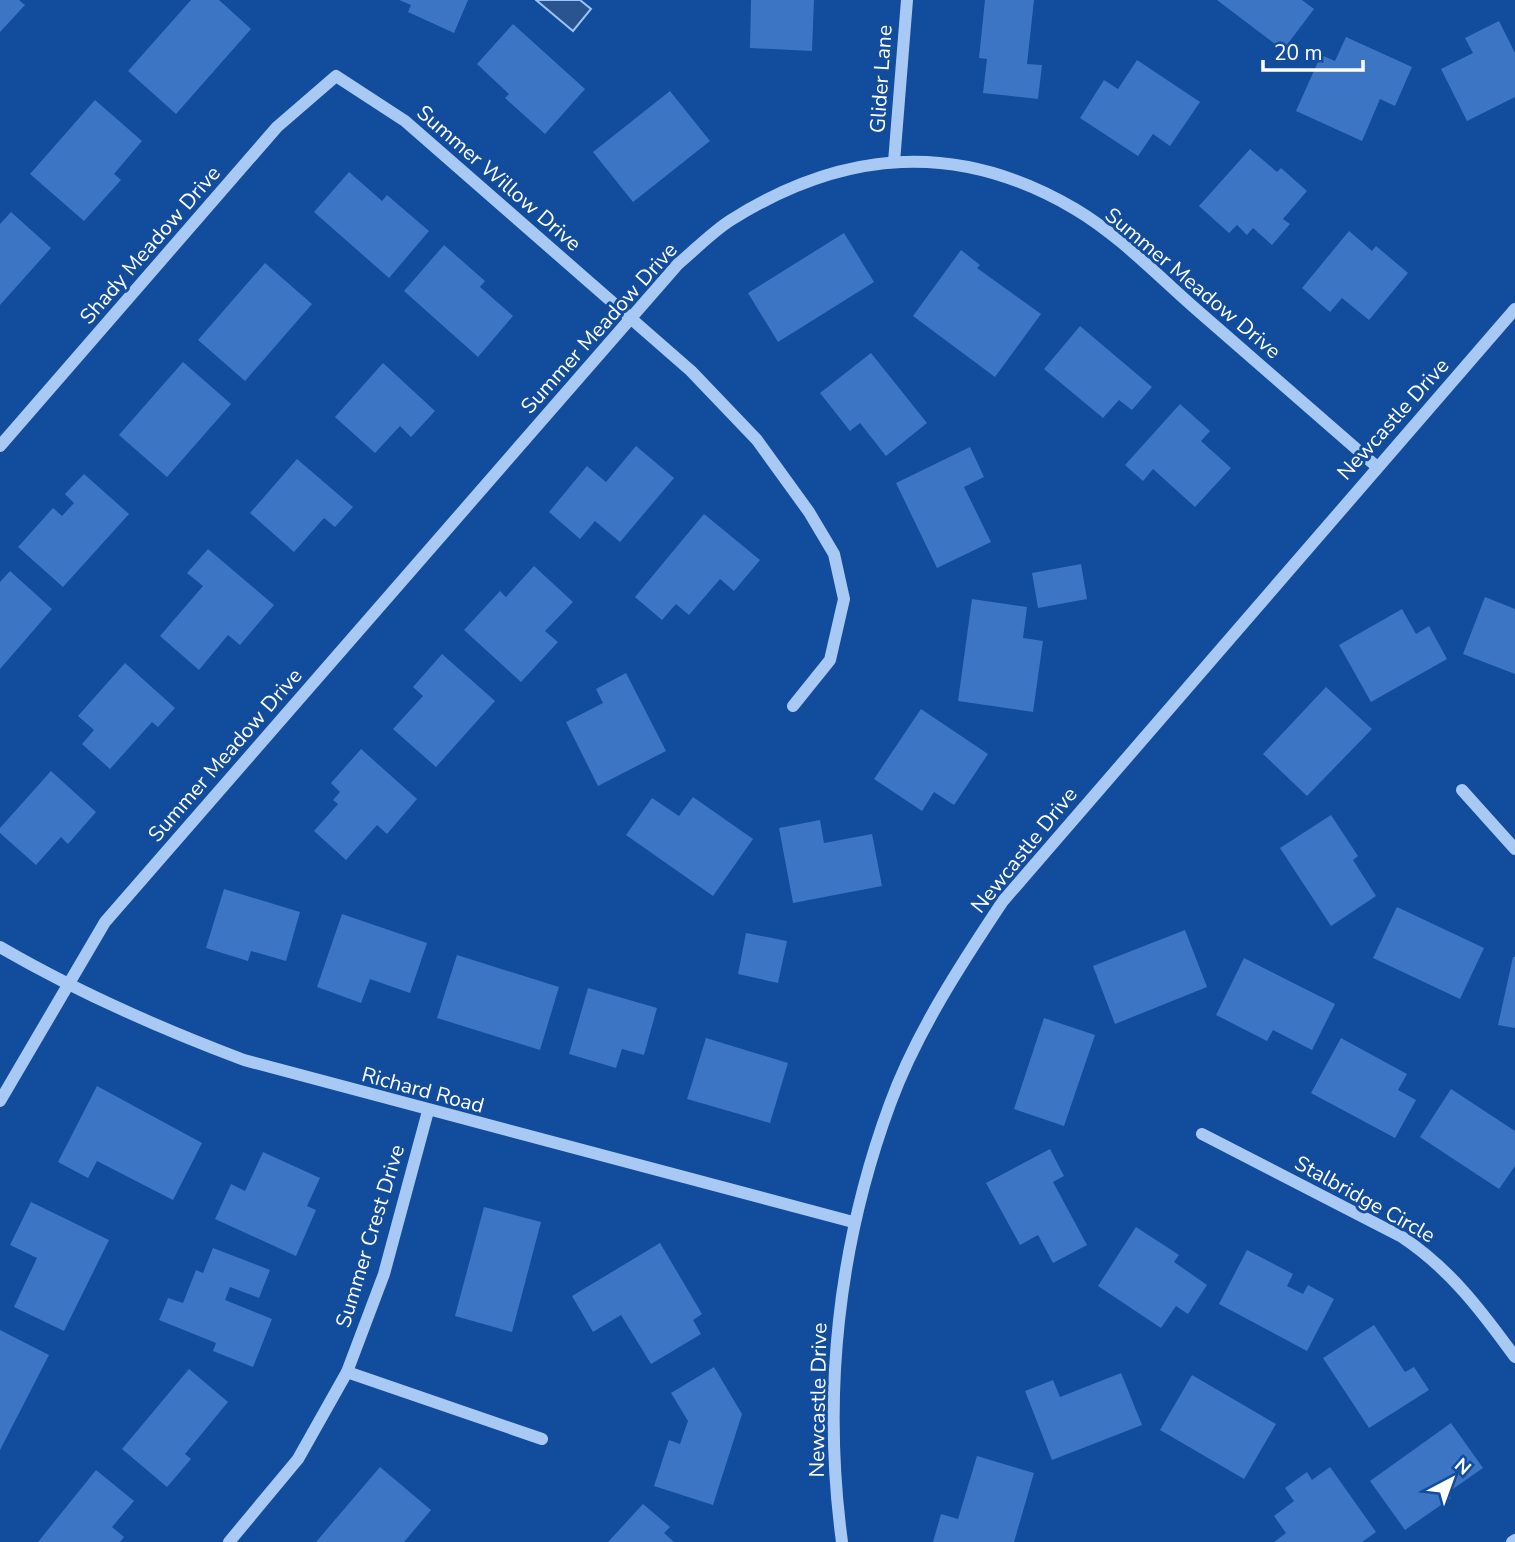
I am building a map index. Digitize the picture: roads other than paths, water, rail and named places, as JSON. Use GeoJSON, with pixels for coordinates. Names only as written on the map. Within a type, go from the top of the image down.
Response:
{"type":"FeatureCollection","features":[{"type":"Feature","properties":{"kind":"street","name":"Glider Lane"},"geometry":{"type":"LineString","coordinates":[[894,162],[907,0]]}},
{"type":"Feature","properties":{"kind":"street","name":"Summer Willow Drive"},"geometry":{"type":"LineString","coordinates":[[336,76],[405,121],[691,370],[757,440],[809,512],[834,554],[844,599],[830,660],[793,706]]}},
{"type":"Feature","properties":{"kind":"street","name":"Shady Meadow Drive"},"geometry":{"type":"LineString","coordinates":[[0,446],[277,127],[336,76]]}},
{"type":"Feature","properties":{"kind":"street","name":"Summer Meadow Drive"},"geometry":{"type":"LineString","coordinates":[[0,1101],[65,985],[105,922],[678,264],[729,221],[788,189],[850,167],[894,162],[950,162],[1015,180],[1076,209],[1130,251],[1377,466]]}},
{"type":"Feature","properties":{"kind":"street","name":"Newcastle Drive"},"geometry":{"type":"LineString","coordinates":[[842,1542],[836,1504],[835,1338],[853,1222],[890,1103],[947,987],[1003,901],[1515,309]]}},
{"type":"Feature","properties":{"kind":"street"},"geometry":{"type":"LineString","coordinates":[[1461,790],[1515,849]]}},
{"type":"Feature","properties":{"kind":"street","name":"Richard Road"},"geometry":{"type":"LineString","coordinates":[[0,947],[65,985],[153,1026],[244,1060],[853,1222]]}},
{"type":"Feature","properties":{"kind":"street","name":"Summer Crest Drive"},"geometry":{"type":"LineString","coordinates":[[229,1542],[298,1459],[347,1372],[384,1274],[428,1111]]}},
{"type":"Feature","properties":{"kind":"street","name":"Stalbridge Circle"},"geometry":{"type":"LineString","coordinates":[[1202,1135],[1402,1237],[1429,1255],[1476,1304],[1515,1357]]}},
{"type":"Feature","properties":{"kind":"street"},"geometry":{"type":"LineString","coordinates":[[347,1372],[542,1439]]}},
{"type":"Feature","properties":{"kind":"water"},"geometry":{"type":"Polygon","coordinates":[[[536,0],[580,0],[591,9],[573,31],[536,0]]]}}]}
